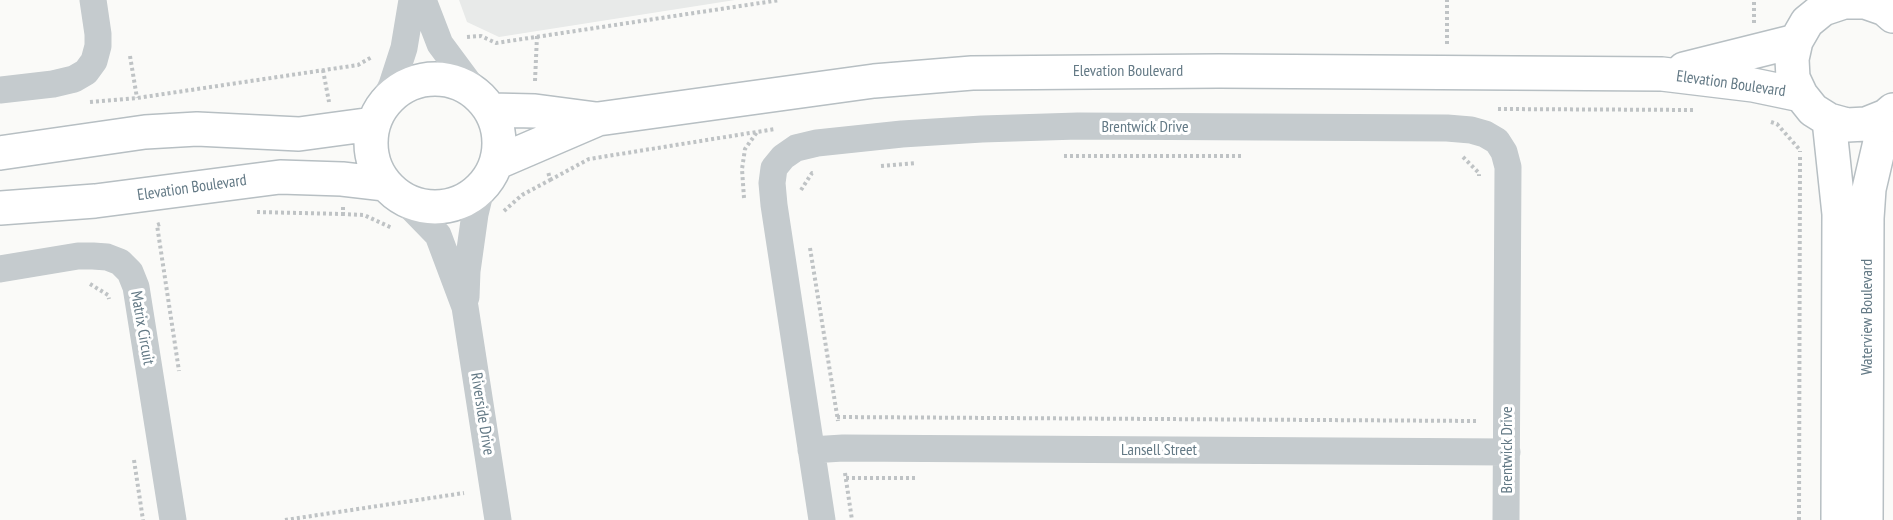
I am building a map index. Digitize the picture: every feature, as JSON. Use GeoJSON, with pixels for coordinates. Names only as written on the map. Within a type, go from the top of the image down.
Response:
{"type":"FeatureCollection","features":[{"type":"Feature","properties":{"kind":"street"},"geometry":{"type":"LineString","coordinates":[[0,90],[53,84],[74,79],[86,72],[94,61],[98,46],[93,0]]}},
{"type":"Feature","properties":{"kind":"street"},"geometry":{"type":"LineString","coordinates":[[412,0],[405,48],[378,115],[370,145],[375,165],[394,191],[422,207],[443,207],[464,201],[489,175],[500,144],[498,126],[484,102],[440,44],[423,0]]}},
{"type":"Feature","properties":{"kind":"street"},"geometry":{"type":"LineString","coordinates":[[1887,8],[1865,2],[1824,4],[1807,22],[1796,41],[1792,69],[1793,78],[1801,95],[1813,110],[1829,120],[1847,125],[1866,124],[1889,113]]}},
{"type":"Feature","properties":{"kind":"street","name":"Elevation Boulevard"},"geometry":{"type":"LineString","coordinates":[[1662,74],[1796,41]]}},
{"type":"Feature","properties":{"kind":"street","name":"Elevation Boulevard"},"geometry":{"type":"LineString","coordinates":[[484,102],[598,119],[874,81],[972,74],[1219,71],[1662,74],[1753,85],[1801,95]]}},
{"type":"Feature","properties":{"kind":"street"},"geometry":{"type":"LineString","coordinates":[[0,153],[145,132],[197,129],[299,134],[378,115],[398,91],[417,81],[438,79],[459,83],[484,102]]}},
{"type":"Feature","properties":{"kind":"street","name":"Waterview Boulevard"},"geometry":{"type":"LineString","coordinates":[[1838,520],[1852,408],[1868,199],[1873,167],[1889,113]]}},
{"type":"Feature","properties":{"kind":"street","name":"Elevation Boulevard"},"geometry":{"type":"LineString","coordinates":[[489,175],[598,119]]}},
{"type":"Feature","properties":{"kind":"street","name":"Waterview Boulevard"},"geometry":{"type":"LineString","coordinates":[[1829,120],[1839,214],[1852,408],[1866,520]]}},
{"type":"Feature","properties":{"kind":"street","name":"Brentwick Drive"},"geometry":{"type":"LineString","coordinates":[[822,520],[772,183],[774,168],[796,148],[838,140],[982,129],[1090,126],[1447,129],[1471,130],[1497,141],[1504,152],[1508,167],[1506,520]]}},
{"type":"Feature","properties":{"kind":"street","name":"Riverside Drive"},"geometry":{"type":"LineString","coordinates":[[489,175],[476,214],[467,271],[465,308],[493,519]]}},
{"type":"Feature","properties":{"kind":"street","name":"Elevation Boulevard"},"geometry":{"type":"LineString","coordinates":[[0,208],[95,201],[280,177],[342,179],[394,191]]}},
{"type":"Feature","properties":{"kind":"street","name":"Riverside Drive"},"geometry":{"type":"LineString","coordinates":[[394,191],[438,235],[465,308]]}},
{"type":"Feature","properties":{"kind":"street","name":"Matrix Circuit"},"geometry":{"type":"LineString","coordinates":[[0,269],[78,256],[93,256],[107,257],[120,262],[130,272],[136,287],[173,520]]}},
{"type":"Feature","properties":{"kind":"street","name":"Lansell Street"},"geometry":{"type":"LineString","coordinates":[[811,450],[843,448],[1507,452]]}},
{"type":"Feature","properties":{"kind":"path"},"geometry":{"type":"LineString","coordinates":[[1440,46],[1447,46],[1447,0]]}},
{"type":"Feature","properties":{"kind":"path"},"geometry":{"type":"LineString","coordinates":[[130,56],[137,98]]}},
{"type":"Feature","properties":{"kind":"path"},"geometry":{"type":"LineString","coordinates":[[1058,156],[1249,156]]}},
{"type":"Feature","properties":{"kind":"path"},"geometry":{"type":"LineString","coordinates":[[1452,157],[1464,157],[1479,173],[1479,185]]}},
{"type":"Feature","properties":{"kind":"path"},"geometry":{"type":"LineString","coordinates":[[1799,520],[1800,157]]}},
{"type":"Feature","properties":{"kind":"path"},"geometry":{"type":"LineString","coordinates":[[872,167],[927,162]]}},
{"type":"Feature","properties":{"kind":"path"},"geometry":{"type":"LineString","coordinates":[[803,201],[801,189],[812,173],[820,172]]}},
{"type":"Feature","properties":{"kind":"path"},"geometry":{"type":"LineString","coordinates":[[252,212],[343,214]]}},
{"type":"Feature","properties":{"kind":"path"},"geometry":{"type":"LineString","coordinates":[[167,223],[157,225],[180,378]]}},
{"type":"Feature","properties":{"kind":"path"},"geometry":{"type":"LineString","coordinates":[[810,246],[843,448],[852,520]]}},
{"type":"Feature","properties":{"kind":"path"},"geometry":{"type":"LineString","coordinates":[[80,285],[91,284],[108,296],[110,307]]}},
{"type":"Feature","properties":{"kind":"path"},"geometry":{"type":"LineString","coordinates":[[1478,410],[1478,451]]}},
{"type":"Feature","properties":{"kind":"path"},"geometry":{"type":"LineString","coordinates":[[837,417],[1478,421]]}},
{"type":"Feature","properties":{"kind":"path"},"geometry":{"type":"LineString","coordinates":[[132,449],[143,520]]}},
{"type":"Feature","properties":{"kind":"path"},"geometry":{"type":"LineString","coordinates":[[285,520],[464,493]]}},
{"type":"Feature","properties":{"kind":"shaded area"},"geometry":{"type":"Polygon","coordinates":[[[459,0],[735,0],[499,37],[467,22],[459,0]]]}}]}
